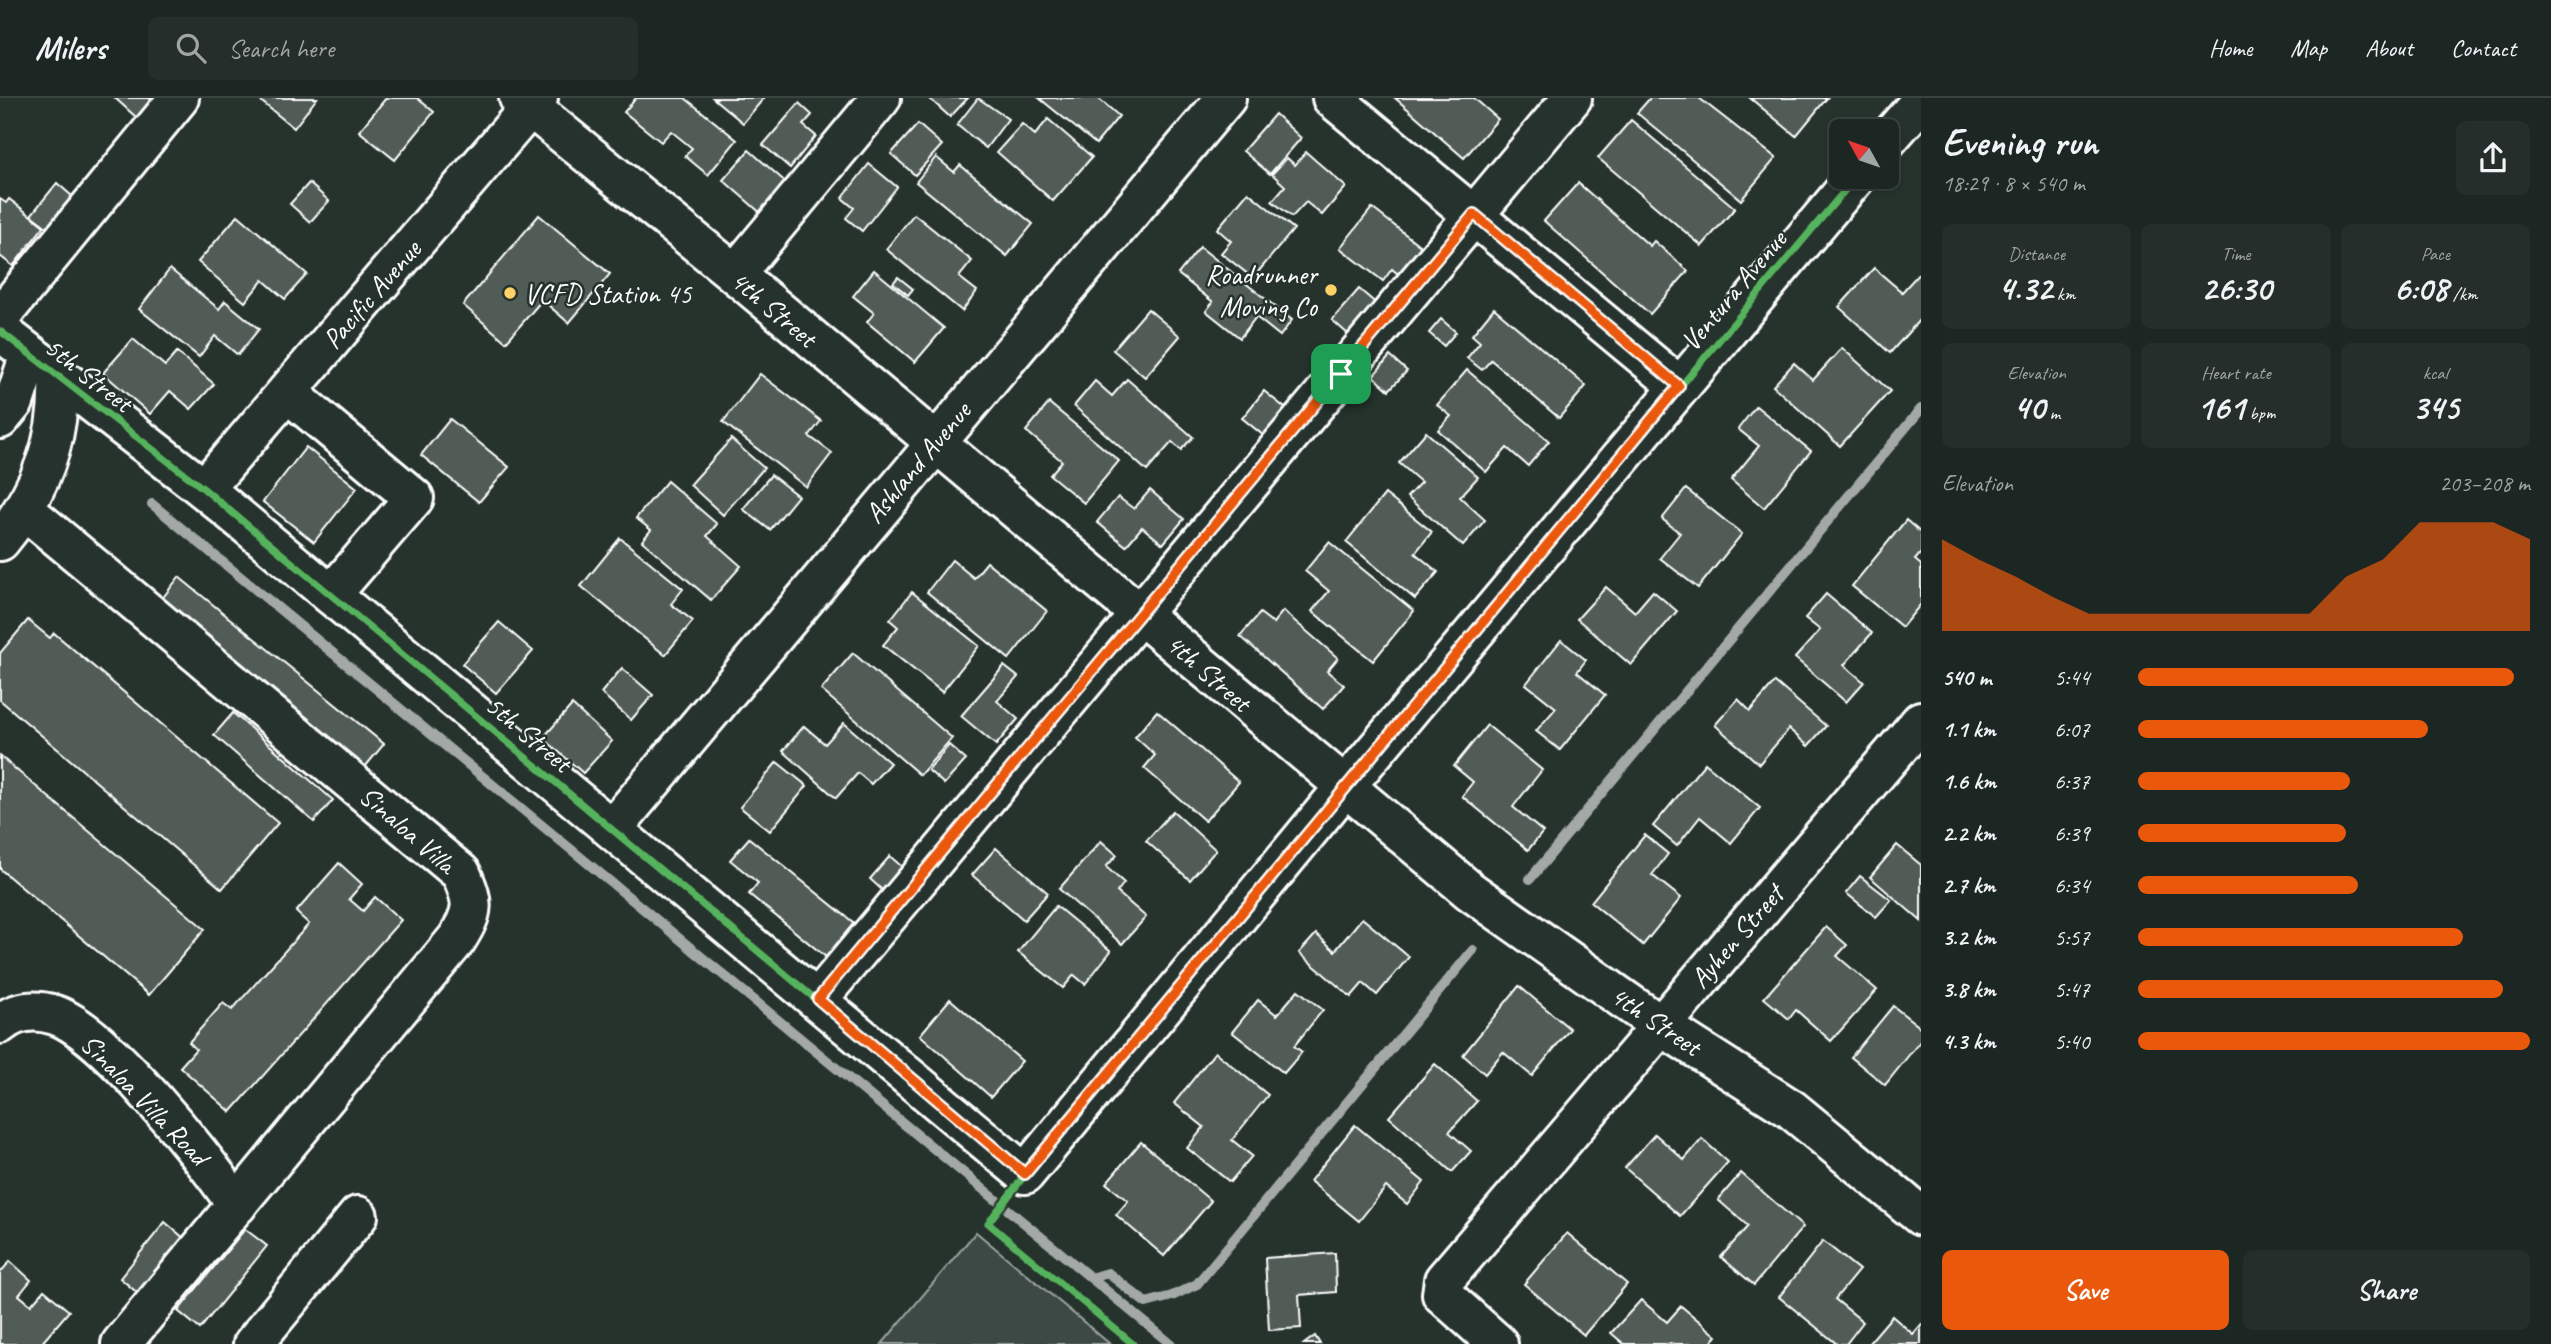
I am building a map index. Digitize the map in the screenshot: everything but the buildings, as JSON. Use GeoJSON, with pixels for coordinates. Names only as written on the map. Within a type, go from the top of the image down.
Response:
{"type":"FeatureCollection","features":[{"type":"Feature","properties":{"kind":"street"},"geometry":{"type":"LineString","coordinates":[[0,317],[179,98]]}},
{"type":"Feature","properties":{"kind":"street"},"geometry":{"type":"LineString","coordinates":[[735,274],[881,98]]}},
{"type":"Feature","properties":{"kind":"street","name":"Ashland Avenue"},"geometry":{"type":"LineString","coordinates":[[612,829],[934,442],[1226,98]]}},
{"type":"Feature","properties":{"kind":"street"},"geometry":{"type":"LineString","coordinates":[[1332,98],[1679,386]]}},
{"type":"Feature","properties":{"kind":"street"},"geometry":{"type":"LineString","coordinates":[[818,999],[1572,98]]}},
{"type":"Feature","properties":{"kind":"street","name":"4th Street"},"geometry":{"type":"LineString","coordinates":[[529,101],[1140,613],[1344,788],[1470,891],[1660,1024],[1791,1109],[1921,1216]]}},
{"type":"Feature","properties":{"kind":"street","name":"Pacific Avenue"},"geometry":{"type":"LineString","coordinates":[[204,489],[529,101]]}},
{"type":"Feature","properties":{"kind":"street"},"geometry":{"type":"LineString","coordinates":[[1899,126],[1921,101]]}},
{"type":"Feature","properties":{"kind":"street","name":"Ventura Avenue"},"geometry":{"type":"LineString","coordinates":[[1025,1174],[1846,189]]}},
{"type":"Feature","properties":{"kind":"street","name":"5th Street"},"geometry":{"type":"LineString","coordinates":[[0,331],[204,489],[1025,1174]]}},
{"type":"Feature","properties":{"kind":"street"},"geometry":{"type":"LineString","coordinates":[[0,419],[44,365],[60,406],[54,440],[25,510],[0,541]]}},
{"type":"Feature","properties":{"kind":"street"},"geometry":{"type":"LineString","coordinates":[[287,392],[414,498],[331,595]]}},
{"type":"Feature","properties":{"kind":"street","name":"Sinaloa Villa"},"geometry":{"type":"LineString","coordinates":[[25,510],[461,873],[472,898],[471,917],[457,939],[121,1344]]}},
{"type":"Feature","properties":{"kind":"street","name":"Ayhen Street"},"geometry":{"type":"LineString","coordinates":[[1497,1344],[1453,1307],[1442,1294],[1444,1280],[1921,721]]}},
{"type":"Feature","properties":{"kind":"street","name":"Sinaloa Villa Road"},"geometry":{"type":"LineString","coordinates":[[0,1024],[28,1010],[57,1016],[87,1034],[205,1159],[236,1205]]}},
{"type":"Feature","properties":{"kind":"street"},"geometry":{"type":"LineString","coordinates":[[253,1344],[358,1216]]}},
{"type":"Feature","properties":{"kind":"shaded area"},"geometry":{"type":"Polygon","coordinates":[[[976,1232],[1110,1344],[882,1344],[976,1232]]]}},
{"type":"Feature","properties":{"kind":"waterway"},"geometry":{"type":"LineString","coordinates":[[1530,879],[1921,409]]}},
{"type":"Feature","properties":{"kind":"waterway"},"geometry":{"type":"LineString","coordinates":[[152,504],[1171,1344]]}},
{"type":"Feature","properties":{"kind":"waterway"},"geometry":{"type":"LineString","coordinates":[[1091,1278],[1108,1273],[1146,1303],[1172,1296],[1197,1284],[1473,950]]}},
{"type":"Feature","properties":{"kind":"cycle path"},"geometry":{"type":"LineString","coordinates":[[1133,1344],[988,1223],[1037,1159],[1344,788],[1846,189]]}},
{"type":"Feature","properties":{"kind":"cycle path"},"geometry":{"type":"LineString","coordinates":[[0,331],[204,489],[1025,1174]]}},
{"type":"Feature","properties":{"kind":"place","name":"Roadrunner Moving Co"},"geometry":{"type":"Point","coordinates":[1331,290]}},
{"type":"Feature","properties":{"kind":"place","name":"VCFD Station 45"},"geometry":{"type":"Point","coordinates":[510,293]}},
{"type":"Feature","properties":{"kind":"route"},"geometry":{"type":"LineString","coordinates":[[1474,214],[1679,386],[1025,1174],[818,999],[1341,374],[1474,214]]}}]}
